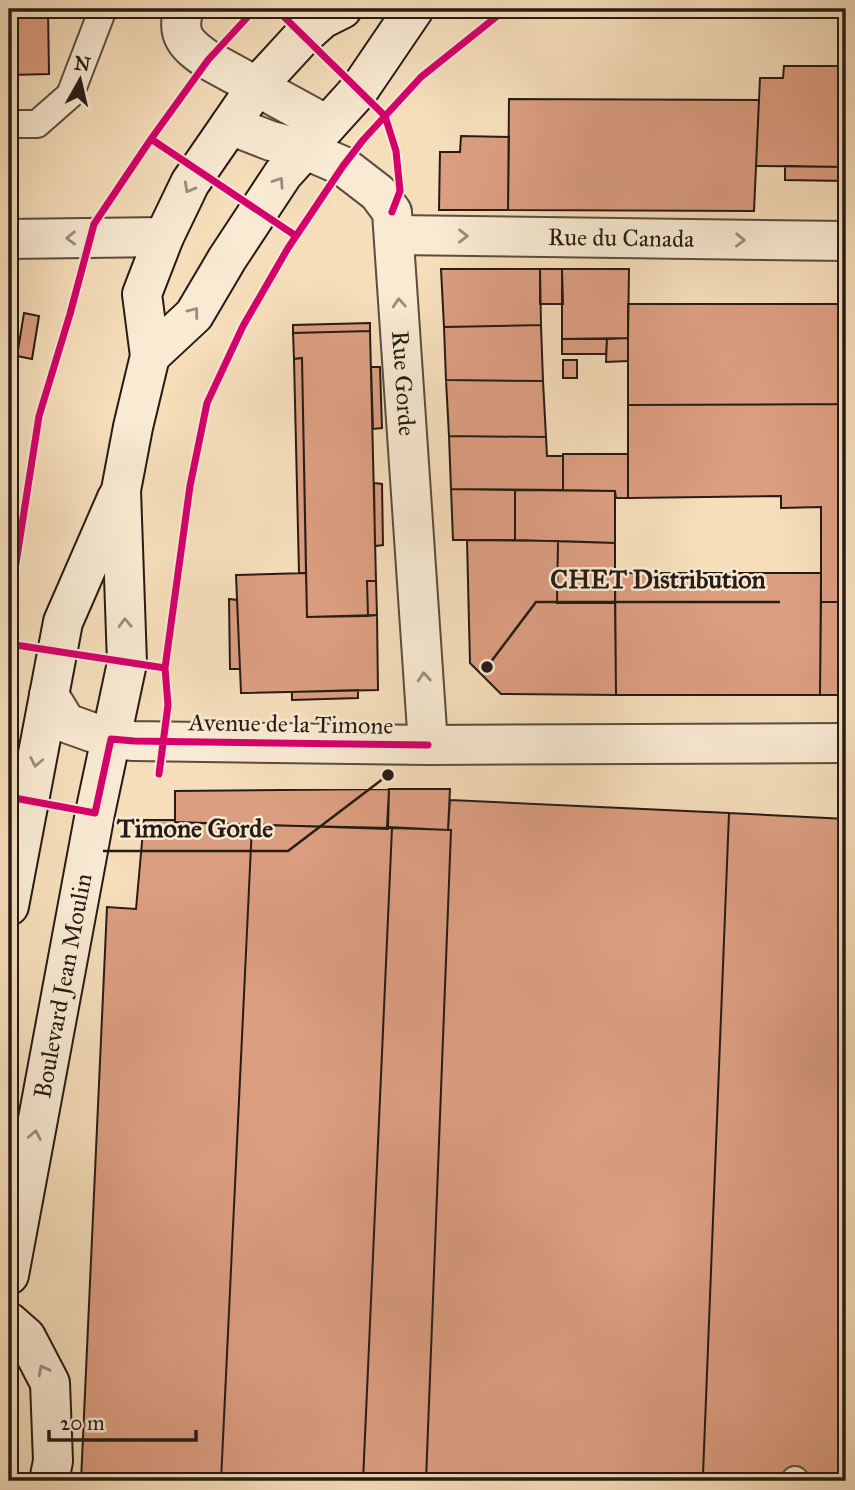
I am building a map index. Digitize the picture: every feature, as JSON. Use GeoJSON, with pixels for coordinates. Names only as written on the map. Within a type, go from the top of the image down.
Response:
{"type":"FeatureCollection","features":[{"type":"Feature","properties":{"kind":"main road"},"geometry":{"type":"LineString","coordinates":[[184,9],[181,32],[190,47],[256,87],[316,137]]}},
{"type":"Feature","properties":{"kind":"main road","name":"Boulevard Jean Moulin"},"geometry":{"type":"LineString","coordinates":[[9,1275],[95,813],[127,663],[121,490],[150,356],[142,294],[164,237],[190,183],[256,87],[303,36],[322,19],[342,9]]}},
{"type":"Feature","properties":{"kind":"main road"},"geometry":{"type":"LineString","coordinates":[[150,356],[194,315],[284,174],[359,90],[414,9]]}},
{"type":"Feature","properties":{"kind":"main road","name":"Rue Gorde"},"geometry":{"type":"LineString","coordinates":[[230,125],[271,141],[316,137],[343,166],[378,193],[392,212],[428,745]]}},
{"type":"Feature","properties":{"kind":"main road","name":"Rue du Canada"},"geometry":{"type":"LineString","coordinates":[[395,235],[846,241]]}},
{"type":"Feature","properties":{"kind":"main road"},"geometry":{"type":"LineString","coordinates":[[9,239],[164,237]]}},
{"type":"Feature","properties":{"kind":"main road","name":"Boulevard Jean Moulin"},"geometry":{"type":"LineString","coordinates":[[9,906],[63,622],[121,490]]}},
{"type":"Feature","properties":{"kind":"main road","name":"Avenue de la Timone"},"geometry":{"type":"LineString","coordinates":[[49,695],[66,723],[111,739],[134,741],[428,745],[846,743]]}},
{"type":"Feature","properties":{"kind":"main road"},"geometry":{"type":"LineString","coordinates":[[9,1322],[26,1337],[50,1383],[52,1461],[49,1481]]}},
{"type":"Feature","properties":{"kind":"lane"},"geometry":{"type":"LineString","coordinates":[[9,124],[37,124],[70,96],[103,9]]}},
{"type":"Feature","properties":{"kind":"building"},"geometry":{"type":"Polygon","coordinates":[[[9,9],[48,9],[49,74],[9,75],[9,9]]]}},
{"type":"Feature","properties":{"kind":"building"},"geometry":{"type":"Polygon","coordinates":[[[784,66],[846,66],[846,167],[756,166],[760,78],[783,78],[784,66]]]}},
{"type":"Feature","properties":{"kind":"building"},"geometry":{"type":"Polygon","coordinates":[[[509,99],[759,100],[754,211],[508,210],[509,99]]]}},
{"type":"Feature","properties":{"kind":"building"},"geometry":{"type":"Polygon","coordinates":[[[461,136],[509,137],[508,210],[439,210],[440,152],[460,152],[461,136]]]}},
{"type":"Feature","properties":{"kind":"building"},"geometry":{"type":"Polygon","coordinates":[[[785,166],[846,167],[846,181],[785,180],[785,166]]]}},
{"type":"Feature","properties":{"kind":"building"},"geometry":{"type":"Polygon","coordinates":[[[441,269],[540,269],[541,325],[444,327],[441,269]]]}},
{"type":"Feature","properties":{"kind":"building"},"geometry":{"type":"Polygon","coordinates":[[[540,269],[562,269],[563,304],[540,304],[540,269]]]}},
{"type":"Feature","properties":{"kind":"building"},"geometry":{"type":"Polygon","coordinates":[[[562,269],[629,269],[628,338],[562,339],[562,269]]]}},
{"type":"Feature","properties":{"kind":"building"},"geometry":{"type":"Polygon","coordinates":[[[628,304],[846,304],[846,404],[628,405],[628,304]]]}},
{"type":"Feature","properties":{"kind":"building"},"geometry":{"type":"Polygon","coordinates":[[[24,313],[39,316],[32,359],[17,356],[24,313]]]}},
{"type":"Feature","properties":{"kind":"building"},"geometry":{"type":"Polygon","coordinates":[[[370,323],[370,331],[293,333],[293,325],[370,323]]]}},
{"type":"Feature","properties":{"kind":"building"},"geometry":{"type":"Polygon","coordinates":[[[541,325],[543,381],[446,380],[444,327],[541,325]]]}},
{"type":"Feature","properties":{"kind":"building"},"geometry":{"type":"Polygon","coordinates":[[[370,331],[376,581],[367,581],[368,616],[307,617],[302,358],[294,359],[293,333],[370,331]]]}},
{"type":"Feature","properties":{"kind":"building"},"geometry":{"type":"Polygon","coordinates":[[[628,338],[628,361],[606,362],[607,339],[628,338]]]}},
{"type":"Feature","properties":{"kind":"building"},"geometry":{"type":"Polygon","coordinates":[[[562,339],[607,339],[606,354],[562,354],[562,339]]]}},
{"type":"Feature","properties":{"kind":"building"},"geometry":{"type":"Polygon","coordinates":[[[302,358],[306,573],[299,573],[294,359],[302,358]]]}},
{"type":"Feature","properties":{"kind":"building"},"geometry":{"type":"Polygon","coordinates":[[[563,360],[577,360],[577,378],[563,378],[563,360]]]}},
{"type":"Feature","properties":{"kind":"building"},"geometry":{"type":"Polygon","coordinates":[[[371,367],[380,367],[382,428],[373,429],[371,367]]]}},
{"type":"Feature","properties":{"kind":"building"},"geometry":{"type":"Polygon","coordinates":[[[446,380],[543,381],[546,437],[449,436],[446,380]]]}},
{"type":"Feature","properties":{"kind":"building"},"geometry":{"type":"Polygon","coordinates":[[[846,404],[846,602],[821,602],[821,507],[781,508],[781,496],[628,498],[628,405],[846,404]]]}},
{"type":"Feature","properties":{"kind":"building"},"geometry":{"type":"Polygon","coordinates":[[[449,436],[546,437],[547,456],[563,456],[563,490],[451,489],[449,436]]]}},
{"type":"Feature","properties":{"kind":"building"},"geometry":{"type":"Polygon","coordinates":[[[563,454],[628,454],[628,498],[616,498],[615,491],[563,490],[563,454]]]}},
{"type":"Feature","properties":{"kind":"building"},"geometry":{"type":"Polygon","coordinates":[[[374,483],[382,484],[383,545],[375,546],[374,483]]]}},
{"type":"Feature","properties":{"kind":"building"},"geometry":{"type":"Polygon","coordinates":[[[451,489],[515,490],[515,540],[453,540],[451,489]]]}},
{"type":"Feature","properties":{"kind":"building"},"geometry":{"type":"Polygon","coordinates":[[[515,490],[615,491],[615,543],[515,540],[515,490]]]}},
{"type":"Feature","properties":{"kind":"building"},"geometry":{"type":"Polygon","coordinates":[[[467,540],[558,541],[557,603],[615,603],[616,695],[501,694],[470,663],[467,540]]]}},
{"type":"Feature","properties":{"kind":"building"},"geometry":{"type":"Polygon","coordinates":[[[558,541],[615,543],[615,603],[557,603],[558,541]]]}},
{"type":"Feature","properties":{"kind":"building"},"geometry":{"type":"Polygon","coordinates":[[[306,573],[307,617],[377,615],[378,690],[241,693],[236,575],[306,573]]]}},
{"type":"Feature","properties":{"kind":"building"},"geometry":{"type":"Polygon","coordinates":[[[615,573],[821,573],[820,695],[616,695],[615,573]]]}},
{"type":"Feature","properties":{"kind":"building"},"geometry":{"type":"Polygon","coordinates":[[[367,581],[376,581],[377,615],[368,616],[367,581]]]}},
{"type":"Feature","properties":{"kind":"building"},"geometry":{"type":"Polygon","coordinates":[[[229,599],[237,600],[240,669],[230,669],[229,599]]]}},
{"type":"Feature","properties":{"kind":"building"},"geometry":{"type":"Polygon","coordinates":[[[821,602],[846,602],[846,695],[820,695],[821,602]]]}},
{"type":"Feature","properties":{"kind":"building"},"geometry":{"type":"Polygon","coordinates":[[[358,690],[358,698],[292,700],[292,692],[358,690]]]}},
{"type":"Feature","properties":{"kind":"building"},"geometry":{"type":"Polygon","coordinates":[[[389,789],[450,789],[448,830],[387,827],[389,789]]]}},
{"type":"Feature","properties":{"kind":"building"},"geometry":{"type":"Polygon","coordinates":[[[389,789],[388,829],[175,822],[175,791],[389,789]]]}},
{"type":"Feature","properties":{"kind":"building"},"geometry":{"type":"Polygon","coordinates":[[[450,800],[729,813],[703,1475],[705,1481],[426,1481],[450,800]]]}},
{"type":"Feature","properties":{"kind":"building"},"geometry":{"type":"Polygon","coordinates":[[[729,813],[846,819],[846,1481],[703,1475],[729,813]]]}},
{"type":"Feature","properties":{"kind":"building"},"geometry":{"type":"Polygon","coordinates":[[[144,820],[252,825],[221,1481],[81,1481],[107,907],[136,909],[144,820]]]}},
{"type":"Feature","properties":{"kind":"building"},"geometry":{"type":"Polygon","coordinates":[[[252,825],[392,828],[363,1481],[221,1481],[252,825]]]}},
{"type":"Feature","properties":{"kind":"building"},"geometry":{"type":"Polygon","coordinates":[[[392,828],[451,830],[426,1481],[363,1481],[392,828]]]}},
{"type":"Feature","properties":{"kind":"cycle path"},"geometry":{"type":"LineString","coordinates":[[9,608],[39,416],[94,224],[208,60],[255,9]]}},
{"type":"Feature","properties":{"kind":"cycle path"},"geometry":{"type":"LineString","coordinates":[[276,9],[385,116],[396,151],[400,191],[392,212]]}},
{"type":"Feature","properties":{"kind":"cycle path"},"geometry":{"type":"LineString","coordinates":[[159,774],[168,705],[165,668],[190,486],[207,403],[243,326],[288,248],[343,166],[421,77],[506,9]]}},
{"type":"Feature","properties":{"kind":"cycle path"},"geometry":{"type":"LineString","coordinates":[[151,139],[296,236]]}},
{"type":"Feature","properties":{"kind":"cycle path"},"geometry":{"type":"LineString","coordinates":[[9,644],[165,668]]}},
{"type":"Feature","properties":{"kind":"cycle path"},"geometry":{"type":"LineString","coordinates":[[9,797],[95,813],[111,739],[428,745]]}},
{"type":"Feature","properties":{"kind":"place","name":"CHET Distribution"},"geometry":{"type":"Point","coordinates":[487,667]}},
{"type":"Feature","properties":{"kind":"place","name":"Timone Gorde"},"geometry":{"type":"Point","coordinates":[388,775]}}]}
